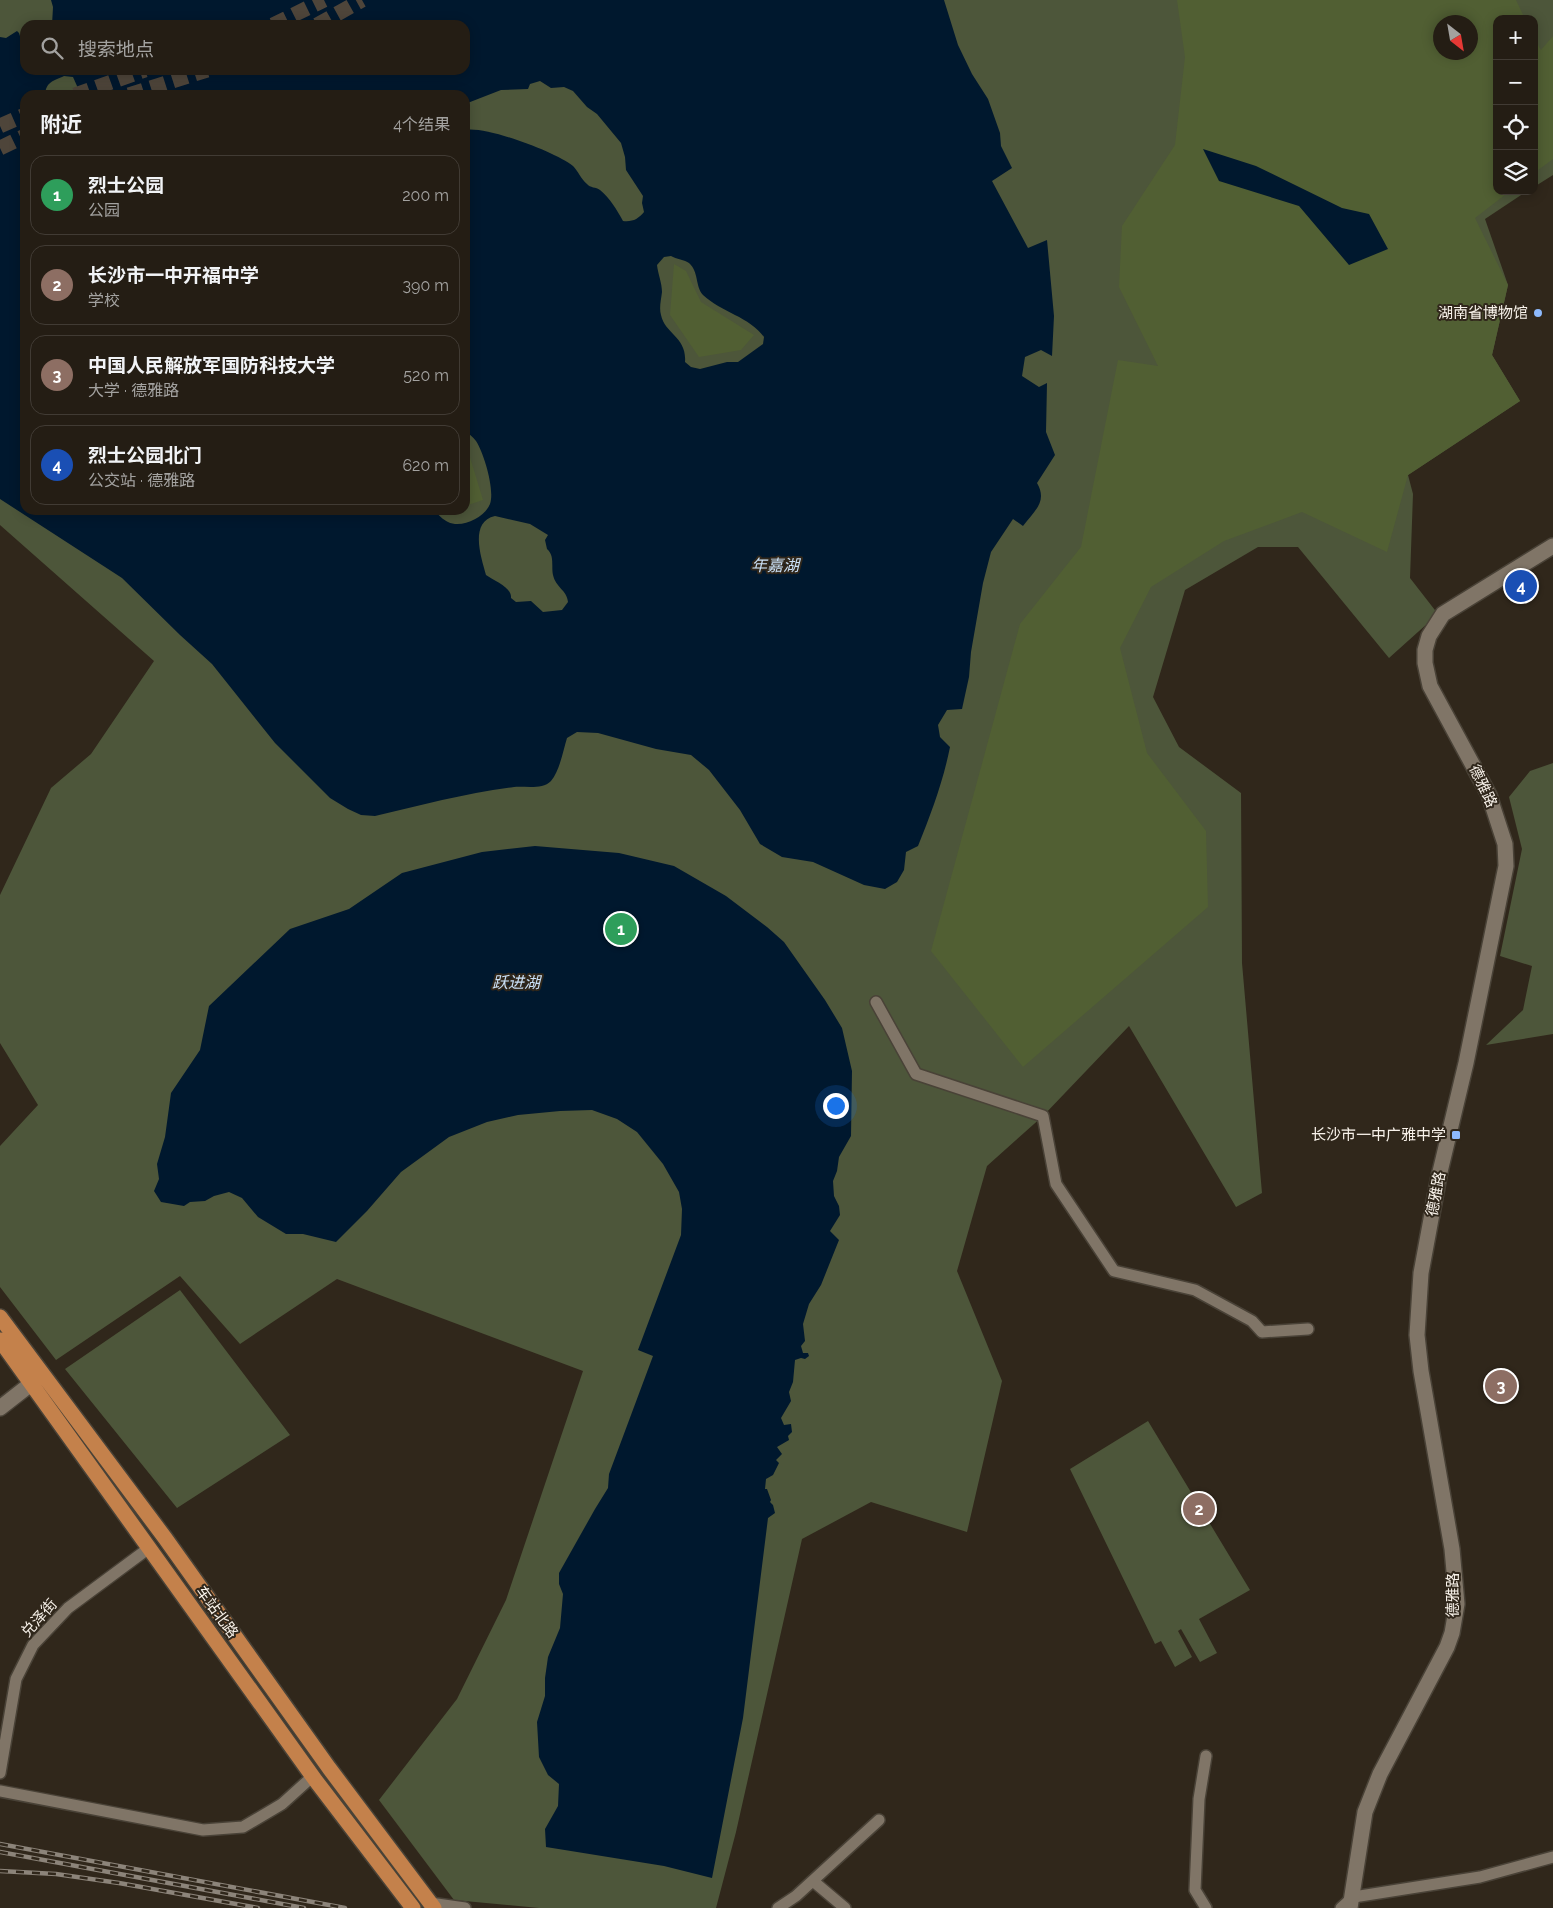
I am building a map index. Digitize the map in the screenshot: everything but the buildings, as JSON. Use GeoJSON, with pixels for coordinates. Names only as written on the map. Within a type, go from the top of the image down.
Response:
{"type":"FeatureCollection","features":[{"type":"Feature","properties":{"kind":"main road","name":"车站北路"},"geometry":{"type":"LineString","coordinates":[[0,1317],[165,1538],[329,1768],[432,1906]]}},
{"type":"Feature","properties":{"kind":"main road","name":"车站北路"},"geometry":{"type":"LineString","coordinates":[[0,1340],[313,1776],[413,1908]]}},
{"type":"Feature","properties":{"kind":"street","name":"德雅路"},"geometry":{"type":"LineString","coordinates":[[1352,1904],[1365,1812],[1380,1774],[1447,1647],[1454,1624],[1456,1604],[1452,1549],[1416,1335],[1421,1273],[1439,1176],[1466,1063],[1506,866],[1505,844],[1490,795],[1427,680],[1425,650],[1429,636],[1443,614],[1553,546]]}},
{"type":"Feature","properties":{"kind":"street","name":"德雅路"},"geometry":{"type":"LineString","coordinates":[[1352,1904],[1371,1812],[1384,1776],[1450,1653],[1457,1635],[1461,1602],[1457,1547],[1422,1337],[1428,1273],[1445,1176],[1473,1065],[1513,868],[1512,842],[1497,791],[1437,678],[1434,658],[1436,641],[1449,622],[1461,612],[1553,557]]}},
{"type":"Feature","properties":{"kind":"street"},"geometry":{"type":"LineString","coordinates":[[876,1002],[916,1074],[1043,1116],[1056,1184],[1114,1270],[1195,1290],[1252,1321],[1262,1332],[1308,1329]]}},
{"type":"Feature","properties":{"kind":"street"},"geometry":{"type":"LineString","coordinates":[[0,1408],[32,1383]]}},
{"type":"Feature","properties":{"kind":"street","name":"兑泽街"},"geometry":{"type":"LineString","coordinates":[[0,1773],[16,1679],[33,1645],[68,1608],[149,1548]]}},
{"type":"Feature","properties":{"kind":"street"},"geometry":{"type":"LineString","coordinates":[[1206,1756],[1199,1799],[1195,1890],[1206,1908]]}},
{"type":"Feature","properties":{"kind":"street"},"geometry":{"type":"LineString","coordinates":[[0,1791],[203,1830],[243,1827],[282,1804],[313,1776]]}},
{"type":"Feature","properties":{"kind":"street"},"geometry":{"type":"LineString","coordinates":[[778,1908],[796,1896],[879,1820]]}},
{"type":"Feature","properties":{"kind":"street"},"geometry":{"type":"LineString","coordinates":[[1352,1904],[1480,1877],[1553,1857]]}},
{"type":"Feature","properties":{"kind":"street"},"geometry":{"type":"LineString","coordinates":[[812,1881],[845,1908]]}},
{"type":"Feature","properties":{"kind":"street"},"geometry":{"type":"LineString","coordinates":[[432,1906],[465,1908]]}},
{"type":"Feature","properties":{"kind":"green space"},"geometry":{"type":"Polygon","coordinates":[[[0,0],[1553,0],[1553,175],[1538,184],[1538,15],[1493,15],[1493,195],[1521,195],[1485,219],[1508,285],[1492,355],[1520,401],[1408,475],[1413,494],[1410,578],[1438,614],[1389,658],[1298,547],[1258,547],[1185,590],[1153,697],[1179,747],[1241,793],[1242,963],[1262,1193],[1236,1207],[1129,1026],[1043,1116],[987,1166],[957,1271],[1002,1381],[967,1532],[871,1502],[802,1539],[736,1832],[716,1908],[539,1908],[454,1900],[379,1800],[457,1699],[506,1600],[583,1371],[337,1279],[240,1344],[180,1276],[56,1360],[0,1287],[0,1146],[38,1105],[0,1043],[0,895],[51,788],[91,754],[154,661],[0,525],[0,0]]]}},
{"type":"Feature","properties":{"kind":"green space"},"geometry":{"type":"Polygon","coordinates":[[[1177,0],[1516,0],[1523,15],[1493,15],[1493,195],[1505,195],[1475,218],[1508,285],[1492,355],[1520,401],[1408,475],[1387,552],[1302,512],[1224,541],[1151,587],[1120,648],[1147,753],[1206,831],[1208,907],[1023,1067],[931,951],[1020,624],[1081,547],[1118,360],[1158,366],[1119,287],[1122,226],[1175,145],[1185,57],[1177,0]]]}},
{"type":"Feature","properties":{"kind":"green space"},"geometry":{"type":"Polygon","coordinates":[[[1553,36],[1553,159],[1538,170],[1538,45],[1541,50],[1553,36]]]}},
{"type":"Feature","properties":{"kind":"green space"},"geometry":{"type":"Polygon","coordinates":[[[674,264],[686,271],[701,302],[754,335],[741,350],[699,357],[670,315],[674,264]]]}},
{"type":"Feature","properties":{"kind":"green space"},"geometry":{"type":"Polygon","coordinates":[[[470,458],[483,500],[470,504],[470,458]]]}},
{"type":"Feature","properties":{"kind":"green space"},"geometry":{"type":"Polygon","coordinates":[[[1553,763],[1553,1034],[1486,1045],[1523,1010],[1532,966],[1500,956],[1522,849],[1509,797],[1530,771],[1553,763]]]}},
{"type":"Feature","properties":{"kind":"green space"},"geometry":{"type":"Polygon","coordinates":[[[180,1290],[290,1435],[177,1508],[65,1369],[180,1290]]]}},
{"type":"Feature","properties":{"kind":"green space"},"geometry":{"type":"Polygon","coordinates":[[[1148,1421],[1250,1590],[1199,1619],[1217,1653],[1200,1662],[1181,1629],[1178,1631],[1192,1657],[1175,1667],[1161,1641],[1155,1644],[1070,1469],[1148,1421]]]}},
{"type":"Feature","properties":{"kind":"water","name":"年嘉湖"},"geometry":{"type":"Polygon","coordinates":[[[51,0],[944,0],[958,45],[972,74],[988,99],[1000,133],[1001,146],[1012,168],[992,181],[1028,248],[1047,240],[1054,316],[1052,356],[1041,350],[1025,357],[1022,376],[1039,387],[1047,383],[1046,432],[1055,455],[1037,483],[1041,496],[1035,511],[1023,526],[1013,519],[991,552],[983,583],[971,652],[969,677],[962,709],[947,710],[938,725],[940,737],[950,747],[944,773],[918,846],[906,852],[904,870],[897,882],[885,889],[864,885],[813,862],[782,857],[760,844],[740,810],[709,770],[691,755],[656,749],[598,733],[577,732],[567,738],[557,771],[551,781],[543,786],[514,787],[444,800],[375,816],[361,815],[330,798],[275,743],[212,664],[122,578],[25,515],[439,515],[446,521],[454,524],[466,523],[478,517],[490,504],[491,490],[488,472],[479,447],[470,435],[470,130],[489,132],[520,141],[564,160],[573,166],[588,185],[604,193],[623,221],[637,218],[644,212],[643,196],[626,170],[621,143],[597,114],[587,107],[573,91],[564,87],[551,88],[540,81],[530,84],[528,89],[501,90],[470,102],[470,90],[79,90],[73,77],[64,76],[53,81],[46,90],[20,90],[20,512],[0,499],[0,37],[6,38],[17,31],[19,33],[20,75],[470,75],[470,20],[52,20],[53,7],[51,0]],[[671,256],[664,257],[657,265],[662,289],[660,312],[663,321],[683,347],[685,362],[691,367],[700,369],[727,362],[738,362],[763,344],[764,337],[751,324],[718,306],[703,295],[689,263],[671,256]],[[495,516],[482,525],[479,533],[480,550],[486,575],[506,587],[511,594],[511,598],[516,602],[531,601],[543,612],[562,610],[568,602],[566,595],[554,579],[552,558],[545,540],[548,535],[530,524],[495,516]]]}},
{"type":"Feature","properties":{"kind":"water"},"geometry":{"type":"Polygon","coordinates":[[[1203,149],[1256,166],[1342,208],[1369,214],[1388,249],[1349,265],[1299,206],[1219,181],[1203,149]]]}},
{"type":"Feature","properties":{"kind":"water","name":"跃进湖"},"geometry":{"type":"Polygon","coordinates":[[[535,846],[619,853],[674,866],[726,896],[784,942],[825,1000],[842,1028],[852,1071],[851,1136],[839,1157],[833,1181],[834,1196],[839,1206],[840,1215],[830,1231],[839,1240],[821,1285],[809,1304],[803,1324],[805,1341],[801,1346],[803,1353],[808,1353],[809,1356],[805,1359],[795,1360],[793,1382],[789,1392],[791,1401],[781,1418],[784,1425],[791,1424],[792,1432],[788,1436],[789,1440],[777,1447],[782,1454],[776,1460],[779,1463],[773,1475],[766,1479],[765,1489],[767,1489],[775,1513],[768,1518],[743,1718],[712,1878],[664,1866],[546,1847],[545,1829],[558,1806],[559,1784],[548,1775],[539,1757],[537,1722],[545,1696],[548,1657],[560,1628],[563,1594],[559,1584],[559,1573],[608,1488],[609,1474],[653,1356],[638,1350],[681,1235],[682,1209],[679,1192],[663,1164],[637,1132],[617,1119],[592,1110],[518,1115],[487,1122],[449,1137],[401,1172],[367,1211],[336,1242],[303,1234],[286,1234],[258,1217],[242,1198],[229,1192],[214,1196],[205,1201],[190,1202],[184,1206],[161,1202],[154,1191],[159,1179],[157,1164],[165,1137],[171,1093],[200,1050],[209,1006],[290,929],[349,909],[402,873],[482,852],[535,846]]]}},
{"type":"Feature","properties":{"kind":"tunnel"},"geometry":{"type":"LineString","coordinates":[[283,20],[324,0]]}},
{"type":"Feature","properties":{"kind":"tunnel"},"geometry":{"type":"LineString","coordinates":[[326,20],[362,0]]}},
{"type":"Feature","properties":{"kind":"tunnel"},"geometry":{"type":"LineString","coordinates":[[89,90],[131,75]]}},
{"type":"Feature","properties":{"kind":"tunnel"},"geometry":{"type":"LineString","coordinates":[[145,90],[191,75]]}},
{"type":"Feature","properties":{"kind":"tunnel"},"geometry":{"type":"LineString","coordinates":[[0,126],[20,117]]}},
{"type":"Feature","properties":{"kind":"tunnel"},"geometry":{"type":"LineString","coordinates":[[0,148],[20,138]]}},
{"type":"Feature","properties":{"kind":"railway"},"geometry":{"type":"LineString","coordinates":[[0,1844],[345,1908]]}},
{"type":"Feature","properties":{"kind":"railway"},"geometry":{"type":"LineString","coordinates":[[0,1852],[304,1908]]}},
{"type":"Feature","properties":{"kind":"railway"},"geometry":{"type":"LineString","coordinates":[[0,1871],[56,1874],[119,1883],[258,1908]]}},
{"type":"Feature","properties":{"kind":"place","name":"湖南省博物馆"},"geometry":{"type":"Point","coordinates":[1538,313]}},
{"type":"Feature","properties":{"kind":"place","name":"烈士公园北门"},"geometry":{"type":"Point","coordinates":[1521,586]}},
{"type":"Feature","properties":{"kind":"place","name":"烈士公园"},"geometry":{"type":"Point","coordinates":[621,929]}},
{"type":"Feature","properties":{"kind":"place","name":"长沙市一中广雅中学"},"geometry":{"type":"Point","coordinates":[1456,1135]}},
{"type":"Feature","properties":{"kind":"place","name":"中国人民解放军国防科技大学"},"geometry":{"type":"Point","coordinates":[1501,1386]}},
{"type":"Feature","properties":{"kind":"place","name":"长沙市一中开福中学"},"geometry":{"type":"Point","coordinates":[1199,1509]}}]}
